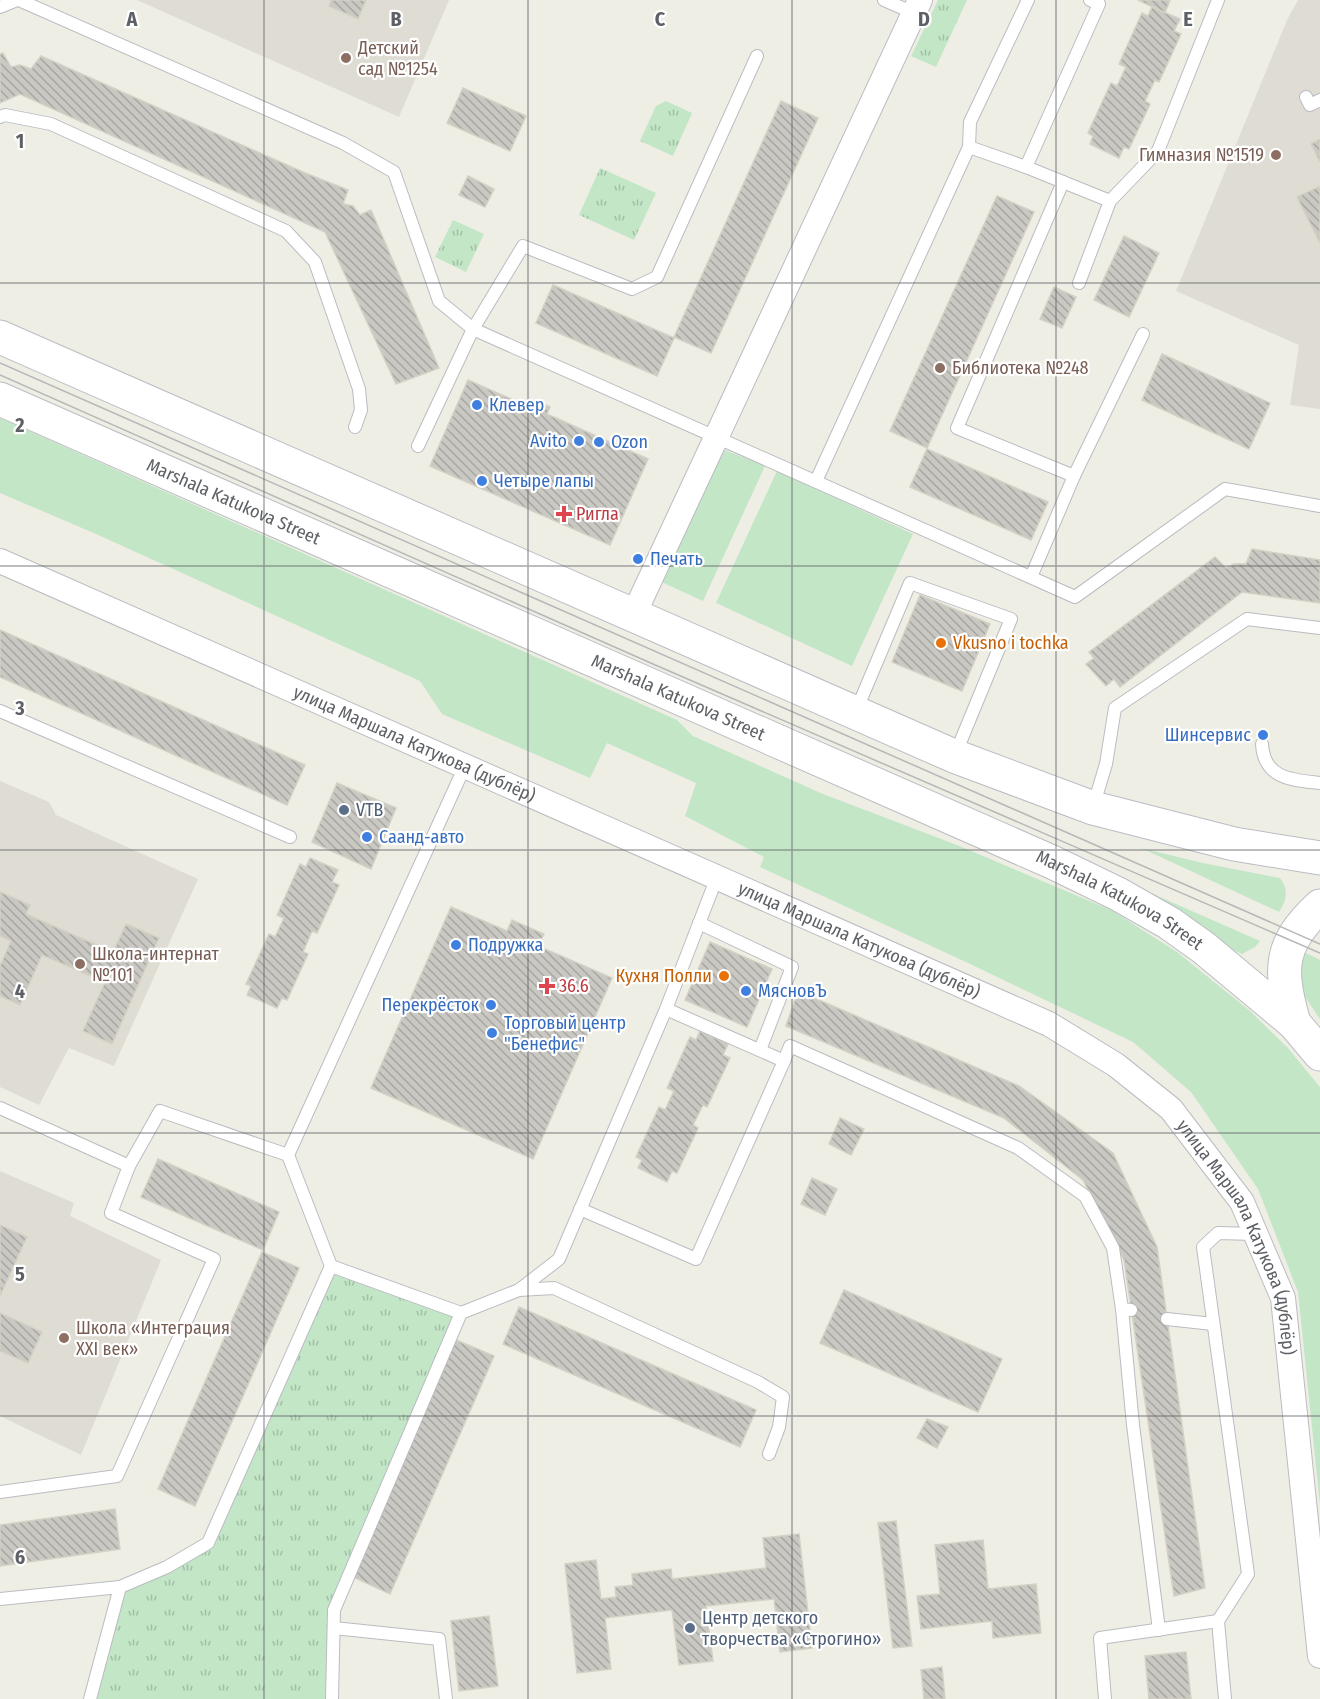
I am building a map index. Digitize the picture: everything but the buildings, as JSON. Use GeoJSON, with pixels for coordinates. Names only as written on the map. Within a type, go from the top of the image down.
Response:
{"type":"FeatureCollection","features":[{"type":"Feature","properties":{"kind":"main road"},"geometry":{"type":"LineString","coordinates":[[0,336],[954,756],[1093,808],[1234,844],[1320,858]]}},
{"type":"Feature","properties":{"kind":"main road","name":"Marshala Katukova Street"},"geometry":{"type":"LineString","coordinates":[[0,399],[1099,885],[1178,929],[1204,948],[1294,1023],[1320,1054]]}},
{"type":"Feature","properties":{"kind":"main road"},"geometry":{"type":"LineString","coordinates":[[1294,1023],[1286,995],[1283,966],[1291,941],[1320,906]]}},
{"type":"Feature","properties":{"kind":"street"},"geometry":{"type":"LineString","coordinates":[[633,616],[917,7]]}},
{"type":"Feature","properties":{"kind":"street","name":"улица Маршала Катукова (дублёр)"},"geometry":{"type":"LineString","coordinates":[[0,561],[1049,1024],[1116,1065],[1171,1109],[1242,1202],[1282,1298],[1320,1656]]}},
{"type":"Feature","properties":{"kind":"lane"},"geometry":{"type":"LineString","coordinates":[[0,7],[18,0],[343,143],[394,172],[439,301],[473,329],[1075,597],[1225,489],[1320,506]]}},
{"type":"Feature","properties":{"kind":"lane"},"geometry":{"type":"LineString","coordinates":[[884,0],[917,7]]}},
{"type":"Feature","properties":{"kind":"lane"},"geometry":{"type":"LineString","coordinates":[[816,481],[969,147],[970,122],[1028,0]]}},
{"type":"Feature","properties":{"kind":"lane"},"geometry":{"type":"LineString","coordinates":[[1026,166],[1099,4],[1090,0]]}},
{"type":"Feature","properties":{"kind":"lane"},"geometry":{"type":"LineString","coordinates":[[1079,283],[1110,201],[1158,151],[1218,0]]}},
{"type":"Feature","properties":{"kind":"lane"},"geometry":{"type":"LineString","coordinates":[[418,446],[473,329],[523,246],[632,289],[657,277],[758,56]]}},
{"type":"Feature","properties":{"kind":"lane"},"geometry":{"type":"LineString","coordinates":[[1306,97],[1310,105],[1320,100]]}},
{"type":"Feature","properties":{"kind":"lane"},"geometry":{"type":"LineString","coordinates":[[0,117],[5,115],[51,124],[286,231],[315,262],[359,389],[361,410],[355,427]]}},
{"type":"Feature","properties":{"kind":"lane"},"geometry":{"type":"LineString","coordinates":[[969,147],[1026,166],[1110,201]]}},
{"type":"Feature","properties":{"kind":"lane"},"geometry":{"type":"LineString","coordinates":[[1062,182],[957,428],[1074,476]]}},
{"type":"Feature","properties":{"kind":"lane"},"geometry":{"type":"LineString","coordinates":[[1031,577],[1074,476],[1143,333]]}},
{"type":"Feature","properties":{"kind":"lane"},"geometry":{"type":"LineString","coordinates":[[855,712],[910,583],[1011,620],[954,756]]}},
{"type":"Feature","properties":{"kind":"lane"},"geometry":{"type":"LineString","coordinates":[[1093,808],[1106,764],[1115,708],[1247,619],[1320,628]]}},
{"type":"Feature","properties":{"kind":"lane"},"geometry":{"type":"LineString","coordinates":[[0,711],[290,837]]}},
{"type":"Feature","properties":{"kind":"lane"},"geometry":{"type":"LineString","coordinates":[[1262,744],[1263,756],[1270,768],[1281,776],[1294,781],[1320,783]]}},
{"type":"Feature","properties":{"kind":"lane"},"geometry":{"type":"LineString","coordinates":[[0,1599],[120,1587],[167,1567],[208,1543],[331,1266],[288,1155],[465,766]]}},
{"type":"Feature","properties":{"kind":"lane"},"geometry":{"type":"LineString","coordinates":[[331,1266],[461,1313],[519,1290],[559,1259],[666,1008],[717,877]]}},
{"type":"Feature","properties":{"kind":"lane"},"geometry":{"type":"LineString","coordinates":[[699,923],[792,967],[760,1050]]}},
{"type":"Feature","properties":{"kind":"lane"},"geometry":{"type":"LineString","coordinates":[[666,1008],[784,1061]]}},
{"type":"Feature","properties":{"kind":"lane"},"geometry":{"type":"LineString","coordinates":[[580,1209],[696,1259],[790,1046],[1018,1148],[1085,1196],[1113,1248],[1126,1309],[1133,1425],[1159,1630]]}},
{"type":"Feature","properties":{"kind":"lane"},"geometry":{"type":"LineString","coordinates":[[0,1108],[129,1166]]}},
{"type":"Feature","properties":{"kind":"lane"},"geometry":{"type":"LineString","coordinates":[[0,1492],[117,1476],[214,1259],[111,1213],[129,1166],[160,1112],[288,1155]]}},
{"type":"Feature","properties":{"kind":"lane"},"geometry":{"type":"LineString","coordinates":[[1225,1699],[1218,1621],[1248,1574],[1203,1247],[1218,1233],[1255,1234]]}},
{"type":"Feature","properties":{"kind":"lane"},"geometry":{"type":"LineString","coordinates":[[519,1290],[554,1288],[758,1382],[783,1396],[779,1427],[769,1454]]}},
{"type":"Feature","properties":{"kind":"lane"},"geometry":{"type":"LineString","coordinates":[[332,1699],[334,1610],[461,1313]]}},
{"type":"Feature","properties":{"kind":"lane"},"geometry":{"type":"LineString","coordinates":[[1167,1319],[1213,1324]]}},
{"type":"Feature","properties":{"kind":"lane"},"geometry":{"type":"LineString","coordinates":[[90,1699],[120,1587]]}},
{"type":"Feature","properties":{"kind":"lane"},"geometry":{"type":"LineString","coordinates":[[1105,1699],[1100,1638],[1218,1621]]}},
{"type":"Feature","properties":{"kind":"lane"},"geometry":{"type":"LineString","coordinates":[[334,1628],[439,1639],[447,1699]]}},
{"type":"Feature","properties":{"kind":"shaded area","name":"Детский сад №1254"},"geometry":{"type":"Polygon","coordinates":[[[137,0],[449,0],[399,117],[137,0]]]}},
{"type":"Feature","properties":{"kind":"shaded area","name":"Гимназия №1519"},"geometry":{"type":"Polygon","coordinates":[[[1298,0],[1320,0],[1320,409],[1290,405],[1299,345],[1176,291],[1287,20],[1298,0]]]}},
{"type":"Feature","properties":{"kind":"shaded area","name":"Школа-интернат №101"},"geometry":{"type":"Polygon","coordinates":[[[0,781],[49,802],[56,815],[198,879],[114,1066],[69,1048],[39,1105],[0,1087],[0,781]]]}},
{"type":"Feature","properties":{"kind":"shaded area","name":"Школа «Интеграция XXI век»"},"geometry":{"type":"Polygon","coordinates":[[[0,1171],[74,1203],[70,1216],[161,1260],[81,1455],[0,1416],[0,1171]]]}},
{"type":"Feature","properties":{"kind":"green space"},"geometry":{"type":"Polygon","coordinates":[[[938,0],[967,0],[936,67],[911,56],[938,0]]]}},
{"type":"Feature","properties":{"kind":"green space"},"geometry":{"type":"Polygon","coordinates":[[[666,101],[692,113],[673,156],[640,141],[656,106],[666,101]]]}},
{"type":"Feature","properties":{"kind":"green space"},"geometry":{"type":"Polygon","coordinates":[[[600,168],[656,193],[634,240],[579,215],[600,168]]]}},
{"type":"Feature","properties":{"kind":"green space"},"geometry":{"type":"Polygon","coordinates":[[[453,220],[484,234],[466,272],[435,257],[453,220]]]}},
{"type":"Feature","properties":{"kind":"green space"},"geometry":{"type":"Polygon","coordinates":[[[0,418],[677,720],[693,736],[823,794],[957,845],[1111,910],[1177,952],[1250,1011],[1287,1047],[1320,1087],[1320,1505],[1298,1292],[1258,1189],[1191,1092],[1133,1042],[760,867],[764,857],[685,816],[696,783],[607,743],[590,778],[442,714],[420,681],[0,493],[0,418]]]}},
{"type":"Feature","properties":{"kind":"green space"},"geometry":{"type":"Polygon","coordinates":[[[722,449],[765,466],[703,601],[657,580],[722,449]]]}},
{"type":"Feature","properties":{"kind":"green space"},"geometry":{"type":"Polygon","coordinates":[[[777,471],[913,534],[852,666],[716,603],[777,471]]]}},
{"type":"Feature","properties":{"kind":"green space"},"geometry":{"type":"Polygon","coordinates":[[[1141,848],[1280,878],[1286,891],[1284,903],[1279,912],[1141,848]]]}},
{"type":"Feature","properties":{"kind":"green space"},"geometry":{"type":"Polygon","coordinates":[[[1135,886],[1260,941],[1255,947],[1242,954],[1231,949],[1183,914],[1135,886]]]}},
{"type":"Feature","properties":{"kind":"green space"},"geometry":{"type":"Polygon","coordinates":[[[1304,952],[1320,960],[1320,1019],[1301,988],[1300,973],[1304,952]]]}},
{"type":"Feature","properties":{"kind":"green space"},"geometry":{"type":"Polygon","coordinates":[[[331,1266],[461,1313],[334,1609],[332,1699],[90,1699],[120,1587],[208,1543],[331,1266]]]}},
{"type":"Feature","properties":{"kind":"tram line"},"geometry":{"type":"LineString","coordinates":[[0,363],[1320,944]]}},
{"type":"Feature","properties":{"kind":"tram line"},"geometry":{"type":"LineString","coordinates":[[0,375],[653,664],[1320,953]]}},
{"type":"Feature","properties":{"kind":"place","name":"Детский сад №1254"},"geometry":{"type":"Point","coordinates":[346,58]}},
{"type":"Feature","properties":{"kind":"place","name":"Гимназия №1519"},"geometry":{"type":"Point","coordinates":[1276,155]}},
{"type":"Feature","properties":{"kind":"place","name":"Библиотека №248"},"geometry":{"type":"Point","coordinates":[940,368]}},
{"type":"Feature","properties":{"kind":"place","name":"Клевер"},"geometry":{"type":"Point","coordinates":[477,405]}},
{"type":"Feature","properties":{"kind":"place","name":"Avito"},"geometry":{"type":"Point","coordinates":[579,441]}},
{"type":"Feature","properties":{"kind":"place","name":"Ozon"},"geometry":{"type":"Point","coordinates":[599,442]}},
{"type":"Feature","properties":{"kind":"place","name":"Четыре лапы"},"geometry":{"type":"Point","coordinates":[482,481]}},
{"type":"Feature","properties":{"kind":"place","name":"Ригла"},"geometry":{"type":"Point","coordinates":[564,514]}},
{"type":"Feature","properties":{"kind":"place","name":"Печать"},"geometry":{"type":"Point","coordinates":[638,559]}},
{"type":"Feature","properties":{"kind":"place","name":"Vkusno i tochka"},"geometry":{"type":"Point","coordinates":[941,643]}},
{"type":"Feature","properties":{"kind":"place","name":"Шинсервис"},"geometry":{"type":"Point","coordinates":[1263,735]}},
{"type":"Feature","properties":{"kind":"place","name":"VTB"},"geometry":{"type":"Point","coordinates":[344,810]}},
{"type":"Feature","properties":{"kind":"place","name":"Саанд-авто"},"geometry":{"type":"Point","coordinates":[367,837]}},
{"type":"Feature","properties":{"kind":"place","name":"Подружка"},"geometry":{"type":"Point","coordinates":[456,945]}},
{"type":"Feature","properties":{"kind":"place","name":"Школа-интернат №101"},"geometry":{"type":"Point","coordinates":[80,964]}},
{"type":"Feature","properties":{"kind":"place","name":"Кухня Полли"},"geometry":{"type":"Point","coordinates":[724,976]}},
{"type":"Feature","properties":{"kind":"place","name":"36.6"},"geometry":{"type":"Point","coordinates":[547,986]}},
{"type":"Feature","properties":{"kind":"place","name":"МясновЪ"},"geometry":{"type":"Point","coordinates":[746,991]}},
{"type":"Feature","properties":{"kind":"place","name":"Перекрёсток"},"geometry":{"type":"Point","coordinates":[491,1005]}},
{"type":"Feature","properties":{"kind":"place","name":"Торговый центр \"Бенефис\""},"geometry":{"type":"Point","coordinates":[492,1033]}},
{"type":"Feature","properties":{"kind":"place","name":"Школа «Интеграция XXI век»"},"geometry":{"type":"Point","coordinates":[64,1338]}},
{"type":"Feature","properties":{"kind":"place","name":"Центр детского творчества «Строгино»"},"geometry":{"type":"Point","coordinates":[690,1628]}}]}
